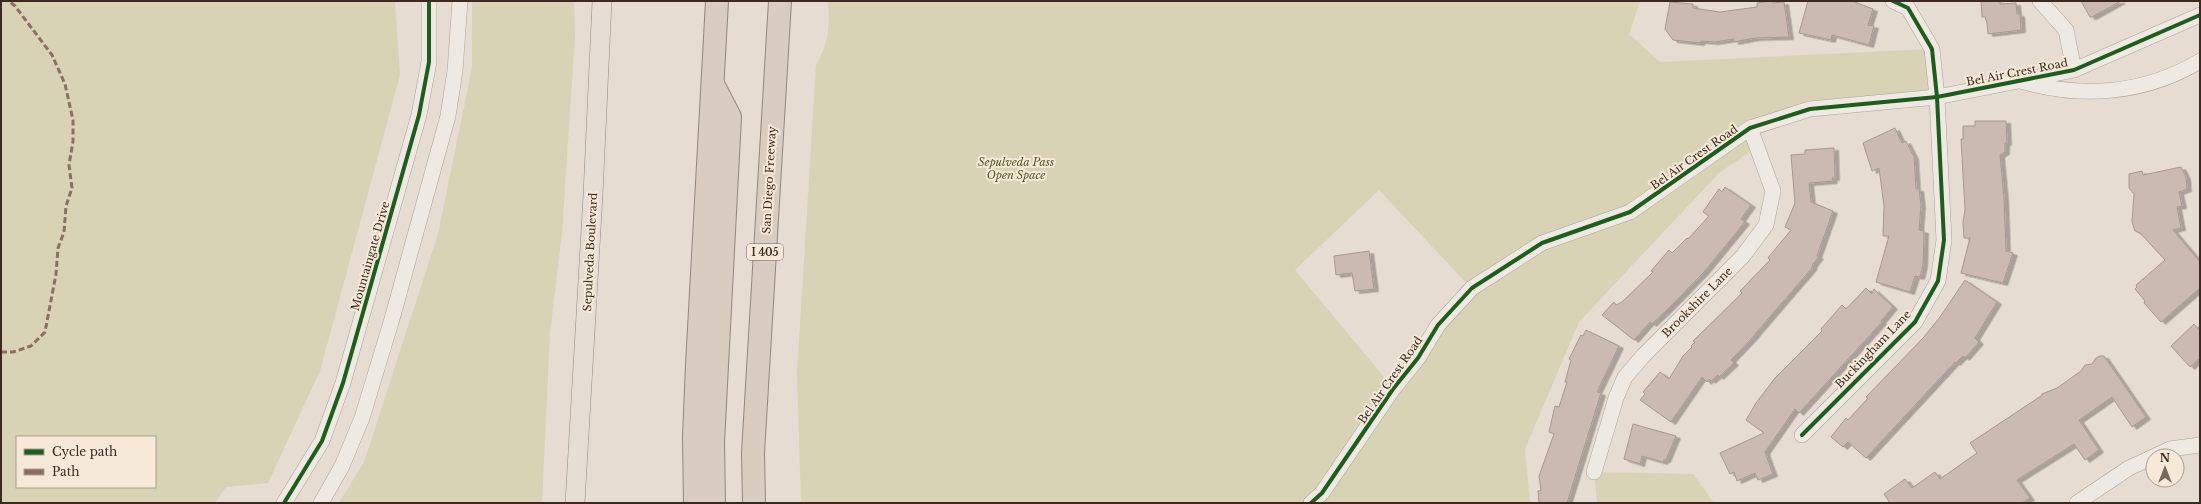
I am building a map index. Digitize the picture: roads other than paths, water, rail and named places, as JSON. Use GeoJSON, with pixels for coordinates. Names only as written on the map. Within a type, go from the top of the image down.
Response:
{"type":"FeatureCollection","features":[{"type":"Feature","properties":{"kind":"highway"},"geometry":{"type":"LineString","coordinates":[[695,503],[694,438],[697,365],[714,85],[717,1]]}},
{"type":"Feature","properties":{"kind":"highway","name":"San Diego Freeway"},"geometry":{"type":"LineString","coordinates":[[754,503],[753,453],[780,1]]}},
{"type":"Feature","properties":{"kind":"highway"},"geometry":{"type":"LineString","coordinates":[[714,85],[730,117],[714,434],[714,503]]}},
{"type":"Feature","properties":{"kind":"main road","name":"Sepulveda Boulevard"},"geometry":{"type":"LineString","coordinates":[[575,503],[593,196],[602,1]]}},
{"type":"Feature","properties":{"kind":"street","name":"Mountaingate Drive"},"geometry":{"type":"LineString","coordinates":[[284,503],[322,441],[346,375],[419,115],[429,62],[429,1]]}},
{"type":"Feature","properties":{"kind":"street"},"geometry":{"type":"LineString","coordinates":[[321,503],[342,466],[362,418],[392,319],[448,116],[455,71],[460,1]]}},
{"type":"Feature","properties":{"kind":"street","name":"Buckingham Lane"},"geometry":{"type":"LineString","coordinates":[[1802,435],[1915,322],[1938,281],[1944,240],[1937,97],[1932,49],[1908,8],[1893,1]]}},
{"type":"Feature","properties":{"kind":"street"},"geometry":{"type":"LineString","coordinates":[[2040,1],[2066,30],[2074,70]]}},
{"type":"Feature","properties":{"kind":"street","name":"Bel Air Crest Road"},"geometry":{"type":"LineString","coordinates":[[1311,503],[1322,493],[1393,389],[1418,358],[1438,325],[1472,288],[1542,243],[1630,212],[1750,128],[1810,109],[1937,97],[2074,70],[2200,14]]}},
{"type":"Feature","properties":{"kind":"street","name":"Bel Air Crest Road"},"geometry":{"type":"LineString","coordinates":[[2018,81],[2067,91],[2117,91],[2166,78],[2200,61]]}},
{"type":"Feature","properties":{"kind":"street","name":"Brookshire Lane"},"geometry":{"type":"LineString","coordinates":[[1594,472],[1616,398],[1625,377],[1644,355],[1743,256],[1766,224],[1773,191],[1750,128]]}},
{"type":"Feature","properties":{"kind":"street"},"geometry":{"type":"LineString","coordinates":[[2180,448],[2200,446]]}},
{"type":"Feature","properties":{"kind":"street"},"geometry":{"type":"LineString","coordinates":[[2077,503],[2129,468],[2145,460]]}},
{"type":"Feature","properties":{"kind":"park label","name":"Sepulveda Pass Open Space"},"geometry":{"type":"Point","coordinates":[1016,168]}}]}
